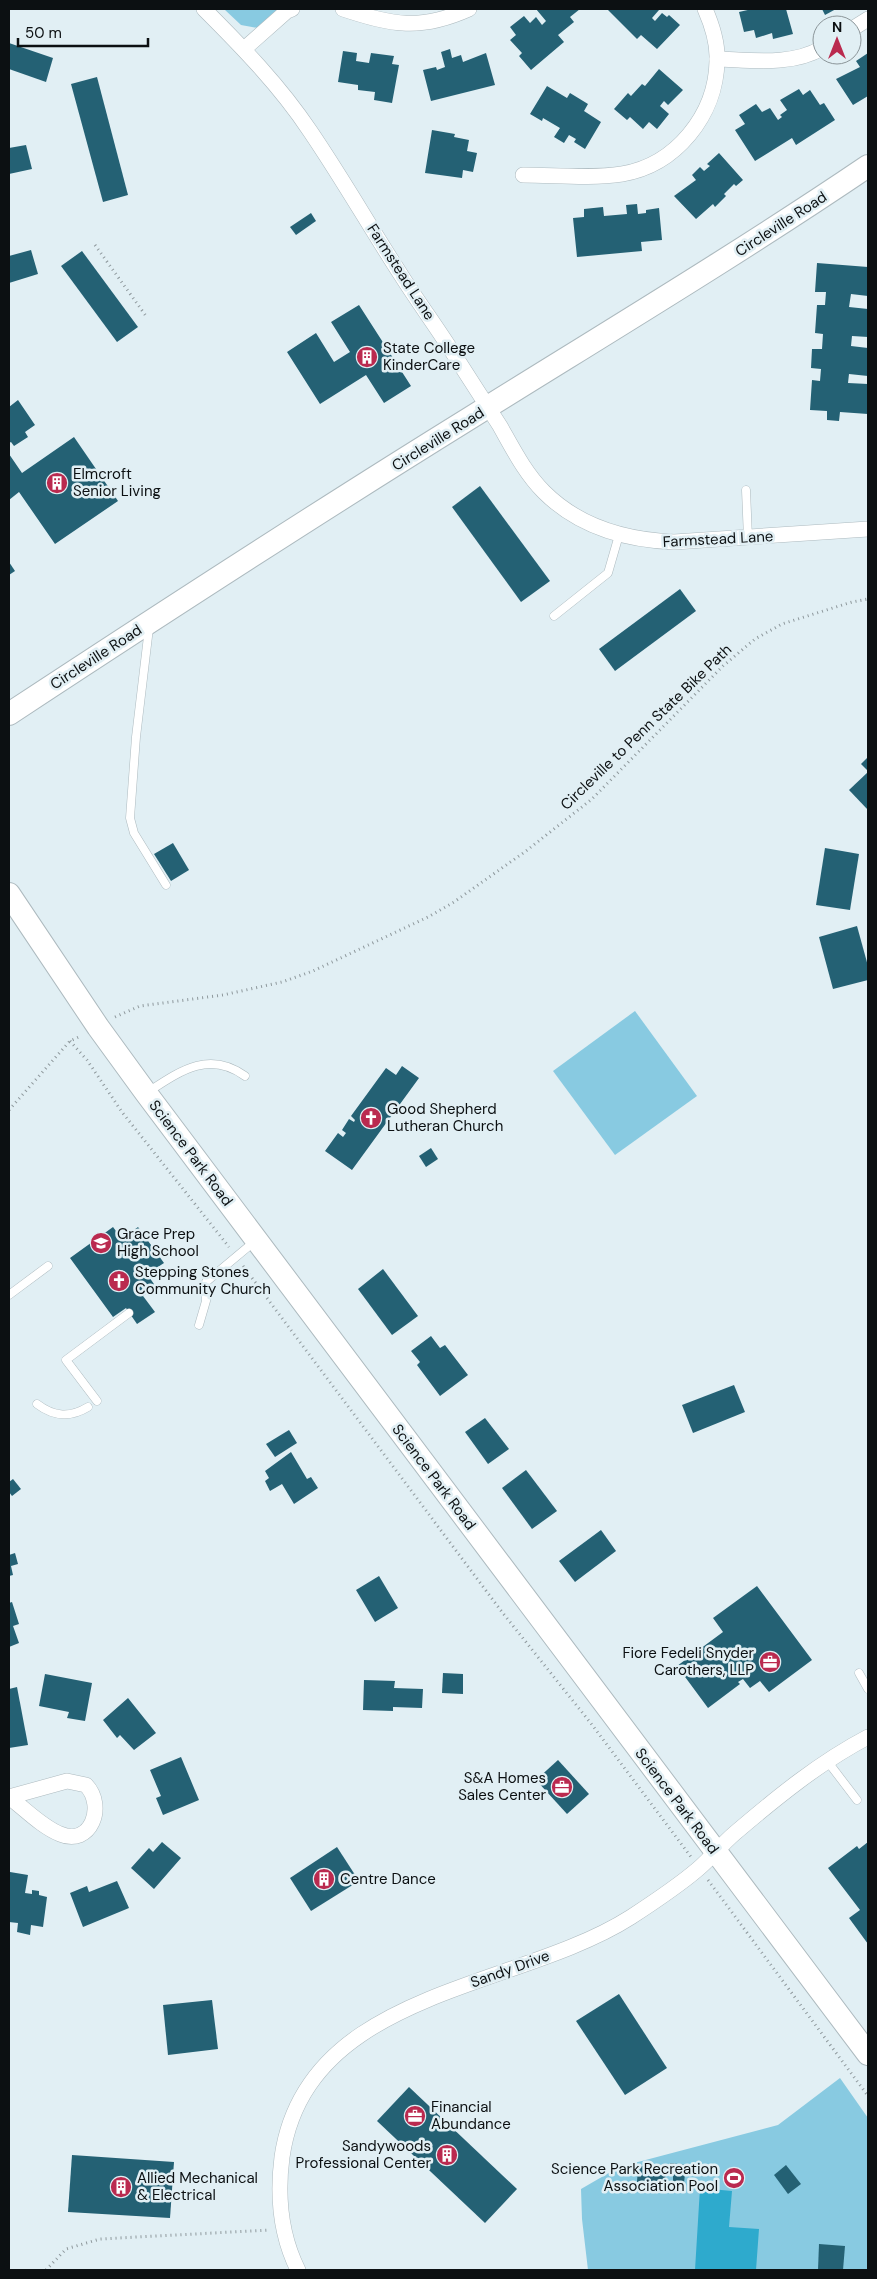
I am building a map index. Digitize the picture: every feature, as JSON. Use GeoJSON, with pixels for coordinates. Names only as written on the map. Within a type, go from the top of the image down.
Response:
{"type":"FeatureCollection","features":[{"type":"Feature","properties":{"kind":"main road","name":"Circleville Road"},"geometry":{"type":"LineString","coordinates":[[9,714],[488,407],[801,212],[868,166]]}},
{"type":"Feature","properties":{"kind":"main road","name":"Science Park Road"},"geometry":{"type":"LineString","coordinates":[[9,894],[98,1027],[146,1093],[868,2054]]}},
{"type":"Feature","properties":{"kind":"street","name":"Farmstead Lane"},"geometry":{"type":"LineString","coordinates":[[204,9],[265,72],[310,130],[402,277],[427,312],[488,407],[525,469],[543,491],[565,510],[588,523],[619,535],[647,541],[674,542],[748,538],[868,529]]}},
{"type":"Feature","properties":{"kind":"street"},"geometry":{"type":"LineString","coordinates":[[244,49],[287,11],[292,9]]}},
{"type":"Feature","properties":{"kind":"street"},"geometry":{"type":"LineString","coordinates":[[343,9],[381,21],[409,24],[440,20],[469,9]]}},
{"type":"Feature","properties":{"kind":"street"},"geometry":{"type":"LineString","coordinates":[[522,175],[596,176],[622,174],[646,168],[683,142],[698,125],[715,85],[717,59],[712,27],[705,9]]}},
{"type":"Feature","properties":{"kind":"street"},"geometry":{"type":"LineString","coordinates":[[717,59],[786,59],[812,52]]}},
{"type":"Feature","properties":{"kind":"street","name":"Sandy Drive"},"geometry":{"type":"LineString","coordinates":[[298,2270],[283,2229],[279,2189],[287,2135],[307,2089],[326,2063],[342,2048],[356,2037],[417,2004],[602,1933],[666,1894],[699,1868],[734,1834],[828,1762],[868,1737]]}},
{"type":"Feature","properties":{"kind":"street"},"geometry":{"type":"LineString","coordinates":[[77,1781],[86,1785],[92,1792],[97,1808],[96,1816],[86,1830],[78,1834],[62,1835],[9,1797],[60,1782],[77,1781]]}},
{"type":"Feature","properties":{"kind":"lane"},"geometry":{"type":"LineString","coordinates":[[746,490],[748,538]]}},
{"type":"Feature","properties":{"kind":"lane"},"geometry":{"type":"LineString","coordinates":[[554,616],[608,572],[619,535]]}},
{"type":"Feature","properties":{"kind":"lane"},"geometry":{"type":"LineString","coordinates":[[150,622],[136,737],[130,818],[134,833],[166,885]]}},
{"type":"Feature","properties":{"kind":"lane"},"geometry":{"type":"LineString","coordinates":[[146,1093],[171,1076],[199,1064],[222,1064],[235,1069],[245,1076]]}},
{"type":"Feature","properties":{"kind":"lane"},"geometry":{"type":"LineString","coordinates":[[199,1325],[206,1301],[206,1282],[257,1240]]}},
{"type":"Feature","properties":{"kind":"lane"},"geometry":{"type":"LineString","coordinates":[[9,1295],[48,1266]]}},
{"type":"Feature","properties":{"kind":"lane"},"geometry":{"type":"LineString","coordinates":[[97,1401],[66,1360],[130,1313]]}},
{"type":"Feature","properties":{"kind":"lane"},"geometry":{"type":"LineString","coordinates":[[38,1404],[50,1414],[80,1412],[88,1407]]}},
{"type":"Feature","properties":{"kind":"lane"},"geometry":{"type":"LineString","coordinates":[[859,1673],[868,1689]]}},
{"type":"Feature","properties":{"kind":"lane"},"geometry":{"type":"LineString","coordinates":[[828,1762],[857,1800]]}},
{"type":"Feature","properties":{"kind":"path"},"geometry":{"type":"LineString","coordinates":[[95,245],[146,316]]}},
{"type":"Feature","properties":{"kind":"path","name":"Circleville to Penn State Bike Path"},"geometry":{"type":"LineString","coordinates":[[117,1016],[140,1006],[223,995],[282,982],[313,971],[428,917],[454,902],[520,856],[592,799],[723,666],[755,639],[782,624],[852,602],[868,599]]}},
{"type":"Feature","properties":{"kind":"path"},"geometry":{"type":"LineString","coordinates":[[9,1110],[70,1041],[83,1035]]}},
{"type":"Feature","properties":{"kind":"path"},"geometry":{"type":"LineString","coordinates":[[70,1041],[101,1080],[122,1112],[236,1256],[502,1612],[593,1726],[868,2096]]}},
{"type":"Feature","properties":{"kind":"path"},"geometry":{"type":"LineString","coordinates":[[46,2270],[66,2249],[100,2240],[283,2229]]}},
{"type":"Feature","properties":{"kind":"shaded area"},"geometry":{"type":"Polygon","coordinates":[[[224,9],[282,9],[258,28],[241,25],[224,9]]]}},
{"type":"Feature","properties":{"kind":"shaded area"},"geometry":{"type":"Polygon","coordinates":[[[635,1011],[697,1096],[615,1155],[553,1071],[635,1011]]]}},
{"type":"Feature","properties":{"kind":"shaded area","name":"Science Park Recreation Association Pool"},"geometry":{"type":"Polygon","coordinates":[[[840,2078],[868,2118],[868,2270],[588,2270],[582,2219],[581,2189],[619,2167],[778,2125],[840,2078]]]}},
{"type":"Feature","properties":{"kind":"shaded area"},"geometry":{"type":"Polygon","coordinates":[[[700,2188],[732,2191],[729,2227],[759,2229],[756,2270],[695,2270],[700,2188]]]}},
{"type":"Feature","properties":{"kind":"building"},"geometry":{"type":"Polygon","coordinates":[[[536,9],[580,9],[570,17],[574,22],[558,35],[564,42],[531,70],[519,56],[522,53],[510,40],[516,35],[510,27],[524,16],[530,23],[536,17],[542,25],[546,21],[536,9]]]}},
{"type":"Feature","properties":{"kind":"building"},"geometry":{"type":"Polygon","coordinates":[[[607,9],[657,9],[659,10],[652,18],[655,21],[662,13],[667,17],[669,15],[680,25],[657,49],[641,35],[637,39],[607,9]]]}},
{"type":"Feature","properties":{"kind":"building"},"geometry":{"type":"Polygon","coordinates":[[[752,9],[786,9],[793,34],[773,39],[772,33],[756,38],[754,30],[744,32],[739,12],[752,9]]]}},
{"type":"Feature","properties":{"kind":"building"},"geometry":{"type":"Polygon","coordinates":[[[822,9],[836,9],[825,15],[822,9]]]}},
{"type":"Feature","properties":{"kind":"building"},"geometry":{"type":"Polygon","coordinates":[[[9,43],[53,58],[46,82],[9,69],[9,43]]]}},
{"type":"Feature","properties":{"kind":"building"},"geometry":{"type":"Polygon","coordinates":[[[450,49],[452,58],[461,55],[463,62],[486,53],[495,85],[431,101],[423,70],[436,67],[437,70],[445,67],[441,52],[450,49]]]}},
{"type":"Feature","properties":{"kind":"building"},"geometry":{"type":"Polygon","coordinates":[[[343,51],[357,53],[356,61],[369,63],[371,53],[394,56],[392,64],[399,65],[392,103],[374,100],[375,92],[358,90],[358,85],[338,82],[343,51]]]}},
{"type":"Feature","properties":{"kind":"building"},"geometry":{"type":"Polygon","coordinates":[[[868,53],[868,96],[853,105],[836,79],[860,67],[859,65],[862,65],[862,57],[868,53]]]}},
{"type":"Feature","properties":{"kind":"building"},"geometry":{"type":"Polygon","coordinates":[[[659,69],[683,90],[668,105],[664,101],[660,106],[669,114],[657,129],[649,122],[643,129],[630,117],[627,120],[614,109],[628,93],[631,96],[642,84],[645,86],[659,69]]]}},
{"type":"Feature","properties":{"kind":"building"},"geometry":{"type":"Polygon","coordinates":[[[97,77],[128,195],[103,202],[71,84],[97,77]]]}},
{"type":"Feature","properties":{"kind":"building"},"geometry":{"type":"Polygon","coordinates":[[[547,86],[567,98],[570,93],[588,104],[584,111],[601,122],[585,149],[574,142],[576,139],[569,135],[564,143],[554,137],[560,128],[543,118],[542,121],[530,114],[547,86]]]}},
{"type":"Feature","properties":{"kind":"building"},"geometry":{"type":"Polygon","coordinates":[[[799,89],[803,95],[810,90],[820,105],[824,103],[835,120],[796,145],[792,138],[755,161],[735,130],[745,124],[739,115],[756,104],[762,112],[770,108],[778,120],[782,117],[780,115],[787,110],[780,100],[799,89]]]}},
{"type":"Feature","properties":{"kind":"building"},"geometry":{"type":"Polygon","coordinates":[[[432,130],[455,134],[454,137],[469,140],[467,151],[477,153],[473,172],[463,170],[462,178],[425,173],[432,130]]]}},
{"type":"Feature","properties":{"kind":"building"},"geometry":{"type":"Polygon","coordinates":[[[26,145],[32,169],[9,174],[9,148],[26,145]]]}},
{"type":"Feature","properties":{"kind":"building"},"geometry":{"type":"Polygon","coordinates":[[[719,153],[743,180],[736,186],[734,184],[715,207],[713,204],[696,219],[674,196],[696,180],[692,175],[700,167],[704,171],[710,166],[707,164],[719,153]]]}},
{"type":"Feature","properties":{"kind":"building"},"geometry":{"type":"Polygon","coordinates":[[[637,204],[638,214],[646,213],[646,210],[659,208],[662,240],[641,242],[642,251],[577,257],[573,218],[584,217],[584,209],[603,207],[604,216],[627,214],[626,205],[637,204]]]}},
{"type":"Feature","properties":{"kind":"building"},"geometry":{"type":"Polygon","coordinates":[[[311,213],[316,221],[296,235],[290,227],[311,213]]]}},
{"type":"Feature","properties":{"kind":"building"},"geometry":{"type":"Polygon","coordinates":[[[31,250],[38,274],[9,283],[9,256],[31,250]]]}},
{"type":"Feature","properties":{"kind":"building"},"geometry":{"type":"Polygon","coordinates":[[[82,251],[138,327],[117,342],[61,266],[82,251]]]}},
{"type":"Feature","properties":{"kind":"building"},"geometry":{"type":"Polygon","coordinates":[[[817,263],[868,267],[868,296],[851,294],[849,307],[868,309],[868,337],[852,336],[851,346],[868,348],[868,376],[849,374],[848,383],[868,384],[868,414],[840,412],[839,421],[827,420],[827,411],[810,410],[812,380],[820,381],[821,369],[811,368],[812,349],[822,349],[823,334],[815,333],[817,305],[825,305],[826,292],[815,292],[817,263]]]}},
{"type":"Feature","properties":{"kind":"building","name":"State College KinderCare"},"geometry":{"type":"Polygon","coordinates":[[[359,305],[411,386],[384,403],[366,375],[320,404],[287,352],[316,333],[334,362],[350,352],[331,322],[359,305]]]}},
{"type":"Feature","properties":{"kind":"building"},"geometry":{"type":"Polygon","coordinates":[[[18,400],[35,425],[25,432],[28,437],[14,446],[11,442],[9,443],[9,407],[18,400]]]}},
{"type":"Feature","properties":{"kind":"building","name":"Elmcroft Senior Living"},"geometry":{"type":"Polygon","coordinates":[[[74,437],[118,501],[55,544],[19,492],[9,500],[9,454],[22,473],[74,437]]]}},
{"type":"Feature","properties":{"kind":"building"},"geometry":{"type":"Polygon","coordinates":[[[480,486],[550,581],[521,602],[452,507],[480,486]]]}},
{"type":"Feature","properties":{"kind":"building"},"geometry":{"type":"Polygon","coordinates":[[[9,562],[15,571],[9,575],[9,562]]]}},
{"type":"Feature","properties":{"kind":"building"},"geometry":{"type":"Polygon","coordinates":[[[680,589],[696,611],[615,671],[599,649],[680,589]]]}},
{"type":"Feature","properties":{"kind":"building"},"geometry":{"type":"Polygon","coordinates":[[[868,757],[868,771],[861,764],[868,757]]]}},
{"type":"Feature","properties":{"kind":"building"},"geometry":{"type":"Polygon","coordinates":[[[868,772],[868,810],[849,790],[868,772]]]}},
{"type":"Feature","properties":{"kind":"building"},"geometry":{"type":"Polygon","coordinates":[[[173,843],[189,870],[171,881],[154,854],[173,843]]]}},
{"type":"Feature","properties":{"kind":"building"},"geometry":{"type":"Polygon","coordinates":[[[825,848],[859,854],[850,910],[816,905],[825,848]]]}},
{"type":"Feature","properties":{"kind":"building"},"geometry":{"type":"Polygon","coordinates":[[[857,926],[868,966],[868,980],[833,989],[819,937],[857,926]]]}},
{"type":"Feature","properties":{"kind":"building","name":"Good Shepherd Lutheran Church"},"geometry":{"type":"Polygon","coordinates":[[[402,1066],[419,1078],[352,1170],[325,1151],[338,1133],[343,1137],[346,1133],[342,1130],[349,1119],[354,1122],[355,1120],[351,1116],[386,1068],[396,1075],[402,1066]]]}},
{"type":"Feature","properties":{"kind":"building"},"geometry":{"type":"Polygon","coordinates":[[[431,1148],[438,1159],[426,1167],[419,1156],[431,1148]]]}},
{"type":"Feature","properties":{"kind":"building","name":"Stepping Stones Community Church"},"geometry":{"type":"Polygon","coordinates":[[[113,1227],[122,1239],[138,1227],[164,1263],[147,1274],[156,1287],[143,1296],[155,1312],[137,1324],[126,1308],[113,1317],[70,1258],[113,1227]]]}},
{"type":"Feature","properties":{"kind":"building"},"geometry":{"type":"Polygon","coordinates":[[[383,1269],[418,1316],[392,1335],[358,1289],[383,1269]]]}},
{"type":"Feature","properties":{"kind":"building"},"geometry":{"type":"Polygon","coordinates":[[[431,1336],[440,1348],[445,1345],[468,1375],[440,1396],[417,1365],[420,1362],[411,1351],[431,1336]]]}},
{"type":"Feature","properties":{"kind":"building"},"geometry":{"type":"Polygon","coordinates":[[[734,1385],[745,1412],[693,1433],[682,1405],[734,1385]]]}},
{"type":"Feature","properties":{"kind":"building"},"geometry":{"type":"Polygon","coordinates":[[[485,1418],[509,1449],[488,1464],[465,1432],[485,1418]]]}},
{"type":"Feature","properties":{"kind":"building"},"geometry":{"type":"Polygon","coordinates":[[[289,1430],[297,1443],[275,1457],[266,1444],[289,1430]]]}},
{"type":"Feature","properties":{"kind":"building"},"geometry":{"type":"Polygon","coordinates":[[[291,1452],[307,1479],[311,1477],[318,1488],[294,1504],[282,1484],[270,1491],[265,1481],[269,1478],[265,1471],[291,1452]]]}},
{"type":"Feature","properties":{"kind":"building"},"geometry":{"type":"Polygon","coordinates":[[[526,1470],[557,1511],[532,1529],[502,1488],[526,1470]]]}},
{"type":"Feature","properties":{"kind":"building"},"geometry":{"type":"Polygon","coordinates":[[[13,1479],[21,1489],[12,1496],[9,1492],[9,1482],[13,1479]]]}},
{"type":"Feature","properties":{"kind":"building"},"geometry":{"type":"Polygon","coordinates":[[[601,1530],[616,1551],[575,1582],[559,1561],[601,1530]]]}},
{"type":"Feature","properties":{"kind":"building"},"geometry":{"type":"Polygon","coordinates":[[[15,1553],[18,1564],[11,1566],[13,1575],[9,1576],[9,1555],[15,1553]]]}},
{"type":"Feature","properties":{"kind":"building"},"geometry":{"type":"Polygon","coordinates":[[[379,1576],[398,1608],[375,1622],[356,1590],[379,1576]]]}},
{"type":"Feature","properties":{"kind":"building"},"geometry":{"type":"Polygon","coordinates":[[[757,1586],[812,1660],[769,1692],[760,1681],[750,1688],[743,1679],[738,1682],[740,1684],[708,1708],[677,1666],[723,1632],[713,1618],[757,1586]]]}},
{"type":"Feature","properties":{"kind":"building"},"geometry":{"type":"Polygon","coordinates":[[[12,1602],[19,1624],[13,1626],[19,1643],[9,1647],[9,1603],[12,1602]]]}},
{"type":"Feature","properties":{"kind":"building"},"geometry":{"type":"Polygon","coordinates":[[[443,1673],[463,1674],[463,1694],[442,1693],[443,1673]]]}},
{"type":"Feature","properties":{"kind":"building"},"geometry":{"type":"Polygon","coordinates":[[[45,1674],[92,1683],[85,1721],[67,1718],[69,1712],[39,1706],[45,1674]]]}},
{"type":"Feature","properties":{"kind":"building"},"geometry":{"type":"Polygon","coordinates":[[[364,1680],[395,1681],[394,1688],[423,1689],[422,1708],[393,1707],[393,1711],[363,1710],[364,1680]]]}},
{"type":"Feature","properties":{"kind":"building"},"geometry":{"type":"Polygon","coordinates":[[[17,1687],[28,1745],[9,1748],[9,1689],[17,1687]]]}},
{"type":"Feature","properties":{"kind":"building"},"geometry":{"type":"Polygon","coordinates":[[[128,1698],[156,1733],[134,1750],[120,1735],[117,1738],[103,1720],[128,1698]]]}},
{"type":"Feature","properties":{"kind":"building"},"geometry":{"type":"Polygon","coordinates":[[[181,1757],[199,1800],[163,1815],[156,1798],[161,1796],[150,1770],[181,1757]]]}},
{"type":"Feature","properties":{"kind":"building","name":"S&A Homes Sales Center"},"geometry":{"type":"Polygon","coordinates":[[[558,1760],[589,1794],[567,1814],[536,1780],[558,1760]]]}},
{"type":"Feature","properties":{"kind":"building"},"geometry":{"type":"Polygon","coordinates":[[[162,1842],[181,1858],[154,1889],[131,1868],[149,1848],[153,1852],[162,1842]]]}},
{"type":"Feature","properties":{"kind":"building"},"geometry":{"type":"Polygon","coordinates":[[[868,1842],[868,1944],[849,1918],[860,1910],[828,1868],[857,1846],[859,1849],[868,1842]]]}},
{"type":"Feature","properties":{"kind":"building","name":"Centre Dance"},"geometry":{"type":"Polygon","coordinates":[[[337,1847],[359,1881],[311,1911],[290,1878],[337,1847]]]}},
{"type":"Feature","properties":{"kind":"building"},"geometry":{"type":"Polygon","coordinates":[[[10,1872],[28,1875],[25,1893],[32,1894],[32,1890],[39,1891],[39,1895],[47,1897],[43,1927],[31,1925],[30,1935],[17,1932],[18,1923],[9,1922],[10,1872]]]}},
{"type":"Feature","properties":{"kind":"building"},"geometry":{"type":"Polygon","coordinates":[[[117,1881],[129,1908],[83,1927],[70,1893],[87,1886],[89,1892],[117,1881]]]}},
{"type":"Feature","properties":{"kind":"building"},"geometry":{"type":"Polygon","coordinates":[[[619,1994],[667,2068],[625,2095],[576,2021],[619,1994]]]}},
{"type":"Feature","properties":{"kind":"building"},"geometry":{"type":"Polygon","coordinates":[[[212,2000],[218,2049],[168,2055],[163,2005],[212,2000]]]}},
{"type":"Feature","properties":{"kind":"building","name":"Sandywoods Professional Center"},"geometry":{"type":"Polygon","coordinates":[[[409,2087],[517,2189],[485,2223],[377,2121],[409,2087]]]}},
{"type":"Feature","properties":{"kind":"building","name":"Allied Mechanical & Electrical"},"geometry":{"type":"Polygon","coordinates":[[[72,2155],[174,2162],[170,2218],[68,2212],[72,2155]]]}},
{"type":"Feature","properties":{"kind":"building"},"geometry":{"type":"Polygon","coordinates":[[[670,2163],[686,2165],[684,2183],[673,2182],[673,2176],[668,2175],[670,2163]]]}},
{"type":"Feature","properties":{"kind":"building"},"geometry":{"type":"Polygon","coordinates":[[[786,2165],[801,2184],[788,2194],[774,2175],[786,2165]]]}},
{"type":"Feature","properties":{"kind":"building"},"geometry":{"type":"Polygon","coordinates":[[[638,2166],[666,2167],[665,2183],[637,2182],[638,2166]]]}},
{"type":"Feature","properties":{"kind":"building"},"geometry":{"type":"Polygon","coordinates":[[[819,2244],[845,2246],[843,2270],[818,2270],[819,2244]]]}},
{"type":"Feature","properties":{"kind":"place","name":"State College KinderCare"},"geometry":{"type":"Point","coordinates":[367,357]}},
{"type":"Feature","properties":{"kind":"place","name":"Elmcroft Senior Living"},"geometry":{"type":"Point","coordinates":[57,483]}},
{"type":"Feature","properties":{"kind":"place","name":"Good Shepherd Lutheran Church"},"geometry":{"type":"Point","coordinates":[371,1118]}},
{"type":"Feature","properties":{"kind":"place","name":"Grace Prep High School"},"geometry":{"type":"Point","coordinates":[101,1243]}},
{"type":"Feature","properties":{"kind":"place","name":"Stepping Stones Community Church"},"geometry":{"type":"Point","coordinates":[119,1281]}},
{"type":"Feature","properties":{"kind":"place","name":"Fiore Fedeli Snyder Carothers, LLP"},"geometry":{"type":"Point","coordinates":[770,1662]}},
{"type":"Feature","properties":{"kind":"place","name":"S&A Homes Sales Center"},"geometry":{"type":"Point","coordinates":[562,1787]}},
{"type":"Feature","properties":{"kind":"place","name":"Centre Dance"},"geometry":{"type":"Point","coordinates":[324,1879]}},
{"type":"Feature","properties":{"kind":"place","name":"Financial Abundance"},"geometry":{"type":"Point","coordinates":[415,2116]}},
{"type":"Feature","properties":{"kind":"place","name":"Sandywoods Professional Center"},"geometry":{"type":"Point","coordinates":[447,2155]}},
{"type":"Feature","properties":{"kind":"place","name":"Science Park Recreation Association Pool"},"geometry":{"type":"Point","coordinates":[734,2178]}},
{"type":"Feature","properties":{"kind":"place","name":"Allied Mechanical & Electrical"},"geometry":{"type":"Point","coordinates":[121,2187]}}]}
